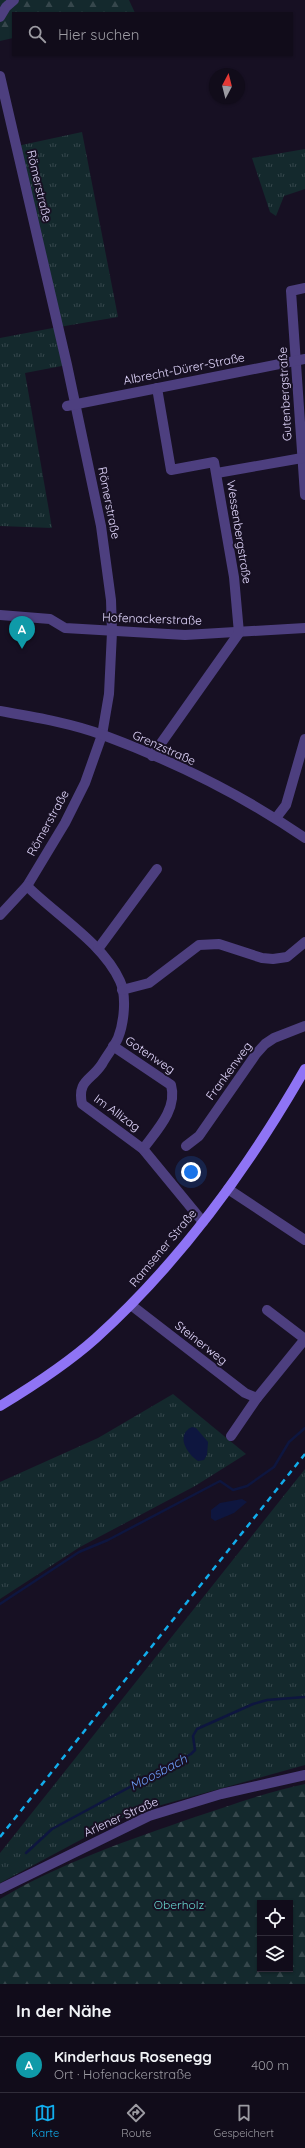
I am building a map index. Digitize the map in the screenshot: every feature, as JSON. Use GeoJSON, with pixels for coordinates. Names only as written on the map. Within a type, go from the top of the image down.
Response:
{"type":"FeatureCollection","features":[{"type":"Feature","properties":{"kind":"main road","name":"Ramsener Straße"},"geometry":{"type":"LineString","coordinates":[[0,1406],[51,1373],[95,1339],[131,1305],[203,1222],[228,1188],[305,1069]]}},
{"type":"Feature","properties":{"kind":"street"},"geometry":{"type":"LineString","coordinates":[[1,15],[14,0]]}},
{"type":"Feature","properties":{"kind":"street","name":"Römerstraße"},"geometry":{"type":"LineString","coordinates":[[0,76],[72,405],[101,526],[111,600],[112,632],[109,694],[102,735],[82,789],[65,822],[27,886],[0,915]]}},
{"type":"Feature","properties":{"kind":"street","name":"Gutenbergstraße"},"geometry":{"type":"LineString","coordinates":[[305,288],[291,291],[301,360],[302,458],[305,495]]}},
{"type":"Feature","properties":{"kind":"street","name":"Albrecht-Dürer-Straße"},"geometry":{"type":"LineString","coordinates":[[72,405],[301,360]]}},
{"type":"Feature","properties":{"kind":"street"},"geometry":{"type":"LineString","coordinates":[[157,388],[171,470],[214,462],[217,473]]}},
{"type":"Feature","properties":{"kind":"street","name":"Wessenbergstraße"},"geometry":{"type":"LineString","coordinates":[[239,633],[234,577],[217,473],[302,458]]}},
{"type":"Feature","properties":{"kind":"street","name":"Hofenackerstraße"},"geometry":{"type":"LineString","coordinates":[[0,615],[50,620],[65,628],[112,632],[185,635],[305,628]]}},
{"type":"Feature","properties":{"kind":"street"},"geometry":{"type":"LineString","coordinates":[[152,756],[239,633]]}},
{"type":"Feature","properties":{"kind":"street","name":"Grenzstraße"},"geometry":{"type":"LineString","coordinates":[[0,711],[32,717],[102,735],[215,785],[276,818],[305,838]]}},
{"type":"Feature","properties":{"kind":"street"},"geometry":{"type":"LineString","coordinates":[[276,818],[286,805],[302,763],[305,739]]}},
{"type":"Feature","properties":{"kind":"street"},"geometry":{"type":"LineString","coordinates":[[98,949],[157,869]]}},
{"type":"Feature","properties":{"kind":"street","name":"Im Allizag"},"geometry":{"type":"LineString","coordinates":[[27,886],[98,949],[112,966],[121,982],[123,1014],[115,1042],[100,1066],[85,1082],[80,1093],[82,1104],[143,1150],[203,1222]]}},
{"type":"Feature","properties":{"kind":"street"},"geometry":{"type":"LineString","coordinates":[[122,990],[149,983],[198,945],[219,944],[262,958],[273,959],[287,956],[305,942]]}},
{"type":"Feature","properties":{"kind":"street","name":"Frankenweg"},"geometry":{"type":"LineString","coordinates":[[186,1146],[199,1136],[256,1054],[265,1044],[305,1026]]}},
{"type":"Feature","properties":{"kind":"street","name":"Gotenweg"},"geometry":{"type":"LineString","coordinates":[[115,1042],[171,1085],[174,1095],[165,1118],[143,1150]]}},
{"type":"Feature","properties":{"kind":"street"},"geometry":{"type":"LineString","coordinates":[[228,1188],[305,1240]]}},
{"type":"Feature","properties":{"kind":"street","name":"Steinerweg"},"geometry":{"type":"LineString","coordinates":[[131,1305],[245,1393],[257,1398]]}},
{"type":"Feature","properties":{"kind":"street"},"geometry":{"type":"LineString","coordinates":[[231,1436],[257,1398],[305,1339],[267,1310]]}},
{"type":"Feature","properties":{"kind":"street","name":"Arlener Straße"},"geometry":{"type":"LineString","coordinates":[[0,1889],[149,1816],[221,1794],[305,1775]]}},
{"type":"Feature","properties":{"kind":"green space"},"geometry":{"type":"Polygon","coordinates":[[[0,0],[129,0],[135,12],[12,12],[12,38],[0,41],[0,0]]]}},
{"type":"Feature","properties":{"kind":"green space"},"geometry":{"type":"Polygon","coordinates":[[[82,132],[118,317],[59,327],[67,365],[25,373],[52,528],[0,526],[0,338],[58,327],[17,146],[82,132]]]}},
{"type":"Feature","properties":{"kind":"green space"},"geometry":{"type":"Polygon","coordinates":[[[305,149],[305,189],[284,196],[276,216],[270,212],[252,158],[305,149]]]}},
{"type":"Feature","properties":{"kind":"green space"},"geometry":{"type":"Polygon","coordinates":[[[173,1394],[246,1454],[195,1486],[80,1547],[0,1599],[0,1482],[98,1438],[173,1394]]]}},
{"type":"Feature","properties":{"kind":"green space"},"geometry":{"type":"Polygon","coordinates":[[[305,1469],[305,1765],[129,1814],[0,1883],[0,1853],[305,1469]]]}},
{"type":"Feature","properties":{"kind":"green space","name":"Oberholz"},"geometry":{"type":"Polygon","coordinates":[[[305,1784],[305,1984],[0,1984],[0,1899],[46,1874],[95,1853],[195,1817],[263,1795],[305,1784]]]}},
{"type":"Feature","properties":{"kind":"shaded area"},"geometry":{"type":"Polygon","coordinates":[[[192,1427],[196,1428],[208,1442],[207,1455],[204,1460],[198,1461],[194,1458],[184,1444],[184,1435],[187,1430],[192,1427]]]}},
{"type":"Feature","properties":{"kind":"shaded area"},"geometry":{"type":"Polygon","coordinates":[[[242,1499],[247,1502],[234,1513],[215,1521],[211,1518],[211,1510],[220,1503],[242,1499]]]}},
{"type":"Feature","properties":{"kind":"waterway"},"geometry":{"type":"LineString","coordinates":[[0,1604],[79,1552],[108,1540],[220,1481],[233,1490],[247,1486],[274,1467],[289,1442],[305,1428]]}},
{"type":"Feature","properties":{"kind":"waterway","name":"Moosbach"},"geometry":{"type":"LineString","coordinates":[[26,1853],[52,1829],[191,1754],[195,1750],[193,1736],[197,1729],[253,1704],[267,1700],[305,1697]]}},
{"type":"Feature","properties":{"kind":"railway"},"geometry":{"type":"LineString","coordinates":[[0,1837],[305,1454]]}},
{"type":"Feature","properties":{"kind":"place","name":"Kinderhaus Rosenegg"},"geometry":{"type":"Point","coordinates":[22,649]}}]}
